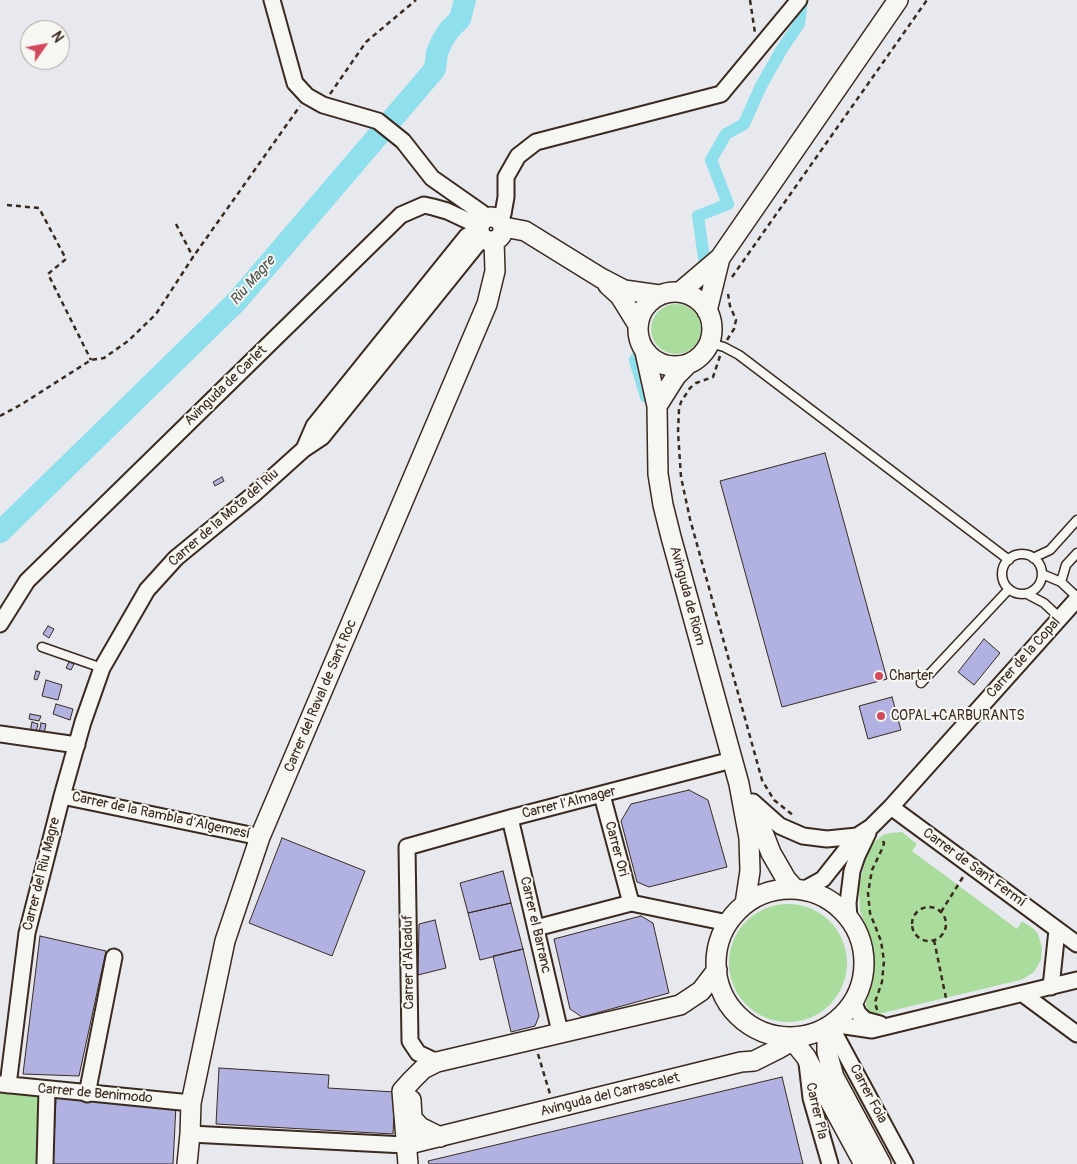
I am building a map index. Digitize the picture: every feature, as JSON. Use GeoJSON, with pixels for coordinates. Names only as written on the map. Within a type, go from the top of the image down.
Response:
{"type":"FeatureCollection","features":[{"type":"Feature","properties":{"kind":"street"},"geometry":{"type":"LineString","coordinates":[[272,0],[295,83],[307,96],[323,104],[378,121],[398,136],[432,178],[482,213],[489,228]]}},
{"type":"Feature","properties":{"kind":"street"},"geometry":{"type":"LineString","coordinates":[[680,292],[720,258],[898,0]]}},
{"type":"Feature","properties":{"kind":"street"},"geometry":{"type":"LineString","coordinates":[[489,228],[503,214],[506,197],[506,177],[518,156],[536,142],[721,94],[798,1]]}},
{"type":"Feature","properties":{"kind":"street","name":"Avinguda de Carlet"},"geometry":{"type":"LineString","coordinates":[[0,624],[27,581],[401,215],[424,205],[433,206],[489,228]]}},
{"type":"Feature","properties":{"kind":"street"},"geometry":{"type":"LineString","coordinates":[[489,228],[525,231],[624,290],[659,295]]}},
{"type":"Feature","properties":{"kind":"street","name":"Carrer de la Mota del Riu"},"geometry":{"type":"LineString","coordinates":[[102,668],[147,590],[176,558],[254,494],[304,449],[314,426],[467,236],[489,228]]}},
{"type":"Feature","properties":{"kind":"street","name":"Carrer del Raval de Sant Roc"},"geometry":{"type":"LineString","coordinates":[[186,1164],[190,1134],[191,1103],[225,940],[260,837],[488,304],[496,272],[489,228]]}},
{"type":"Feature","properties":{"kind":"street"},"geometry":{"type":"LineString","coordinates":[[708,311],[720,258]]}},
{"type":"Feature","properties":{"kind":"street"},"geometry":{"type":"LineString","coordinates":[[601,278],[620,296],[638,325]]}},
{"type":"Feature","properties":{"kind":"street"},"geometry":{"type":"LineString","coordinates":[[657,406],[676,376],[688,364],[717,345],[712,332],[712,321],[708,311],[701,302],[691,295],[680,292],[669,292],[659,295],[649,302],[641,312],[638,334],[646,352],[654,360],[665,366],[677,367],[688,364]]}},
{"type":"Feature","properties":{"kind":"street","name":"Avinguda de Riom"},"geometry":{"type":"LineString","coordinates":[[646,352],[657,406],[658,474],[670,537],[739,784],[750,855],[750,871],[745,904]]}},
{"type":"Feature","properties":{"kind":"street","name":"Carrer de la Copal"},"geometry":{"type":"LineString","coordinates":[[799,890],[822,879],[857,836],[871,827],[891,807],[1077,598]]}},
{"type":"Feature","properties":{"kind":"street","name":"Carrer del Riu Magre"},"geometry":{"type":"LineString","coordinates":[[4,1085],[27,933],[62,796],[102,668]]}},
{"type":"Feature","properties":{"kind":"street"},"geometry":{"type":"LineString","coordinates":[[0,734],[77,745]]}},
{"type":"Feature","properties":{"kind":"street","name":"Carrer l'Almager"},"geometry":{"type":"LineString","coordinates":[[407,848],[510,818],[732,760]]}},
{"type":"Feature","properties":{"kind":"street","name":"Avinguda de Riom"},"geometry":{"type":"LineString","coordinates":[[739,784],[750,800],[771,853],[786,879],[799,890]]}},
{"type":"Feature","properties":{"kind":"street","name":"Carrer Ori"},"geometry":{"type":"LineString","coordinates":[[602,795],[631,903]]}},
{"type":"Feature","properties":{"kind":"street","name":"Carrer de la Rambla d'Algemesí"},"geometry":{"type":"LineString","coordinates":[[62,796],[260,837]]}},
{"type":"Feature","properties":{"kind":"street","name":"Carrer de la Copal"},"geometry":{"type":"LineString","coordinates":[[750,800],[780,826],[803,836],[827,839],[857,836]]}},
{"type":"Feature","properties":{"kind":"street","name":"Carrer de Sant Fermí"},"geometry":{"type":"LineString","coordinates":[[891,807],[1077,944]]}},
{"type":"Feature","properties":{"kind":"street","name":"Carrer el Barranc"},"geometry":{"type":"LineString","coordinates":[[510,818],[560,1032]]}},
{"type":"Feature","properties":{"kind":"street","name":"Carrer de la Copal"},"geometry":{"type":"LineString","coordinates":[[849,919],[848,903],[852,871],[863,841],[871,827]]}},
{"type":"Feature","properties":{"kind":"street","name":"Carrer d'Alcaduf"},"geometry":{"type":"LineString","coordinates":[[407,848],[410,1041],[418,1053],[437,1062]]}},
{"type":"Feature","properties":{"kind":"street"},"geometry":{"type":"LineString","coordinates":[[786,1041],[830,1025],[840,1017],[853,1001],[860,988],[863,974],[861,945],[849,919],[829,900],[817,894],[799,890],[769,892],[745,904],[728,923],[718,946],[716,970],[724,995],[740,1017],[762,1031],[786,1041],[806,1057],[864,1164]]}},
{"type":"Feature","properties":{"kind":"street"},"geometry":{"type":"LineString","coordinates":[[536,928],[631,903],[728,923]]}},
{"type":"Feature","properties":{"kind":"street"},"geometry":{"type":"LineString","coordinates":[[1051,987],[1057,930]]}},
{"type":"Feature","properties":{"kind":"street"},"geometry":{"type":"LineString","coordinates":[[87,1094],[114,957]]}},
{"type":"Feature","properties":{"kind":"street"},"geometry":{"type":"LineString","coordinates":[[408,1164],[402,1092],[424,1069],[437,1062],[680,1004],[701,991],[716,970]]}},
{"type":"Feature","properties":{"kind":"street"},"geometry":{"type":"LineString","coordinates":[[853,1001],[858,1013],[865,1020],[885,1020],[948,1005],[1023,994],[1077,980]]}},
{"type":"Feature","properties":{"kind":"street"},"geometry":{"type":"LineString","coordinates":[[1023,994],[1077,1034]]}},
{"type":"Feature","properties":{"kind":"street"},"geometry":{"type":"LineString","coordinates":[[830,1025],[872,1030],[885,1020]]}},
{"type":"Feature","properties":{"kind":"street"},"geometry":{"type":"LineString","coordinates":[[830,1025],[827,1052],[834,1077],[881,1164]]}},
{"type":"Feature","properties":{"kind":"street","name":"Carrer Foia"},"geometry":{"type":"LineString","coordinates":[[830,1025],[905,1164]]}},
{"type":"Feature","properties":{"kind":"street","name":"Avinguda del Carrascalet"},"geometry":{"type":"LineString","coordinates":[[190,1134],[405,1145],[741,1062],[754,1061],[786,1041]]}},
{"type":"Feature","properties":{"kind":"street"},"geometry":{"type":"LineString","coordinates":[[440,1137],[420,1127],[412,1118],[411,1097],[424,1080],[432,1074],[468,1066],[478,1052]]}},
{"type":"Feature","properties":{"kind":"street","name":"Carrer Pla"},"geometry":{"type":"LineString","coordinates":[[806,1057],[811,1098],[830,1164]]}},
{"type":"Feature","properties":{"kind":"street","name":"Carrer de Benimodo"},"geometry":{"type":"LineString","coordinates":[[4,1085],[191,1103]]}},
{"type":"Feature","properties":{"kind":"street"},"geometry":{"type":"LineString","coordinates":[[45,1164],[47,1090]]}},
{"type":"Feature","properties":{"kind":"lane"},"geometry":{"type":"LineString","coordinates":[[717,345],[738,355],[1009,560]]}},
{"type":"Feature","properties":{"kind":"lane"},"geometry":{"type":"LineString","coordinates":[[1033,558],[1050,550],[1077,520]]}},
{"type":"Feature","properties":{"kind":"lane"},"geometry":{"type":"LineString","coordinates":[[1061,582],[1066,565],[1077,553]]}},
{"type":"Feature","properties":{"kind":"lane"},"geometry":{"type":"LineString","coordinates":[[1021,555],[1033,558],[1038,562],[1042,574],[1038,586],[1027,594],[1021,594],[1009,589],[1003,578],[1005,565],[1009,560],[1021,555]]}},
{"type":"Feature","properties":{"kind":"lane"},"geometry":{"type":"LineString","coordinates":[[1042,574],[1061,582],[1077,598]]}},
{"type":"Feature","properties":{"kind":"lane"},"geometry":{"type":"LineString","coordinates":[[921,683],[1009,589]]}},
{"type":"Feature","properties":{"kind":"lane"},"geometry":{"type":"LineString","coordinates":[[1027,594],[1044,603],[1060,618]]}},
{"type":"Feature","properties":{"kind":"lane"},"geometry":{"type":"LineString","coordinates":[[42,647],[102,668]]}},
{"type":"Feature","properties":{"kind":"path"},"geometry":{"type":"LineString","coordinates":[[323,104],[366,42],[416,0]]}},
{"type":"Feature","properties":{"kind":"path"},"geometry":{"type":"LineString","coordinates":[[750,0],[753,29],[761,46]]}},
{"type":"Feature","properties":{"kind":"path"},"geometry":{"type":"LineString","coordinates":[[731,279],[926,0]]}},
{"type":"Feature","properties":{"kind":"path"},"geometry":{"type":"LineString","coordinates":[[0,416],[92,360],[104,358],[128,341],[156,314],[193,257],[307,96]]}},
{"type":"Feature","properties":{"kind":"path"},"geometry":{"type":"LineString","coordinates":[[6,206],[39,208],[66,259],[48,274],[92,360]]}},
{"type":"Feature","properties":{"kind":"path"},"geometry":{"type":"LineString","coordinates":[[176,224],[193,257]]}},
{"type":"Feature","properties":{"kind":"path"},"geometry":{"type":"LineString","coordinates":[[728,293],[730,306],[736,320],[734,329],[717,345],[712,377],[696,383],[690,388],[679,409],[678,432],[681,477],[690,519],[762,780],[774,800],[796,817]]}},
{"type":"Feature","properties":{"kind":"path"},"geometry":{"type":"LineString","coordinates":[[871,827],[884,843],[872,870],[868,893],[870,913],[883,951],[884,961],[882,982],[875,1002],[876,1008],[885,1020]]}},
{"type":"Feature","properties":{"kind":"path"},"geometry":{"type":"LineString","coordinates":[[941,912],[970,866]]}},
{"type":"Feature","properties":{"kind":"path"},"geometry":{"type":"LineString","coordinates":[[926,907],[935,908],[941,912],[946,926],[939,938],[924,940],[915,933],[912,923],[920,909],[926,907]]}},
{"type":"Feature","properties":{"kind":"path"},"geometry":{"type":"LineString","coordinates":[[934,940],[948,1005]]}},
{"type":"Feature","properties":{"kind":"path"},"geometry":{"type":"LineString","coordinates":[[938,1001],[948,1005]]}},
{"type":"Feature","properties":{"kind":"path"},"geometry":{"type":"LineString","coordinates":[[533,1038],[554,1108]]}},
{"type":"Feature","properties":{"kind":"green space"},"geometry":{"type":"Polygon","coordinates":[[[676,304],[685,306],[696,315],[701,329],[699,338],[690,349],[676,354],[667,352],[656,343],[651,329],[653,320],[662,309],[676,304]]]}},
{"type":"Feature","properties":{"kind":"green space"},"geometry":{"type":"Polygon","coordinates":[[[902,832],[917,844],[912,851],[1017,929],[1022,921],[1034,929],[1038,934],[1042,947],[1041,960],[1034,972],[1016,981],[874,1015],[870,1013],[866,1002],[872,986],[874,964],[871,940],[860,911],[859,887],[867,854],[873,843],[883,835],[902,832]]]}},
{"type":"Feature","properties":{"kind":"green space"},"geometry":{"type":"Polygon","coordinates":[[[788,904],[799,905],[821,914],[837,930],[846,952],[846,974],[837,996],[821,1012],[799,1021],[788,1022],[777,1021],[755,1012],[739,996],[730,974],[729,963],[730,952],[739,930],[755,914],[777,905],[788,904]]]}},
{"type":"Feature","properties":{"kind":"green space"},"geometry":{"type":"Polygon","coordinates":[[[0,1093],[41,1095],[37,1164],[0,1164],[0,1093]]]}},
{"type":"Feature","properties":{"kind":"building"},"geometry":{"type":"Polygon","coordinates":[[[825,453],[887,679],[782,707],[720,481],[825,453]]]}},
{"type":"Feature","properties":{"kind":"building"},"geometry":{"type":"Polygon","coordinates":[[[222,477],[224,481],[215,486],[213,482],[222,477]]]}},
{"type":"Feature","properties":{"kind":"building"},"geometry":{"type":"Polygon","coordinates":[[[48,626],[54,629],[49,638],[43,634],[48,626]]]}},
{"type":"Feature","properties":{"kind":"building"},"geometry":{"type":"Polygon","coordinates":[[[984,639],[1000,653],[974,685],[958,672],[984,639]]]}},
{"type":"Feature","properties":{"kind":"building"},"geometry":{"type":"Polygon","coordinates":[[[69,662],[74,664],[71,670],[66,668],[69,662]]]}},
{"type":"Feature","properties":{"kind":"building"},"geometry":{"type":"Polygon","coordinates":[[[36,671],[40,672],[37,680],[34,679],[36,671]]]}},
{"type":"Feature","properties":{"kind":"building"},"geometry":{"type":"Polygon","coordinates":[[[46,680],[62,685],[58,700],[42,696],[46,680]]]}},
{"type":"Feature","properties":{"kind":"building"},"geometry":{"type":"Polygon","coordinates":[[[892,697],[901,730],[868,739],[859,706],[892,697]]]}},
{"type":"Feature","properties":{"kind":"building"},"geometry":{"type":"Polygon","coordinates":[[[56,704],[73,709],[70,720],[53,714],[56,704]]]}},
{"type":"Feature","properties":{"kind":"building"},"geometry":{"type":"Polygon","coordinates":[[[30,714],[41,716],[39,721],[29,719],[30,714]]]}},
{"type":"Feature","properties":{"kind":"building"},"geometry":{"type":"Polygon","coordinates":[[[32,722],[38,724],[36,733],[30,732],[32,722]]]}},
{"type":"Feature","properties":{"kind":"building"},"geometry":{"type":"Polygon","coordinates":[[[41,723],[46,724],[44,734],[39,733],[41,723]]]}},
{"type":"Feature","properties":{"kind":"building"},"geometry":{"type":"Polygon","coordinates":[[[689,790],[708,800],[727,867],[649,887],[637,882],[621,821],[631,804],[689,790]]]}},
{"type":"Feature","properties":{"kind":"building"},"geometry":{"type":"Polygon","coordinates":[[[282,838],[365,871],[332,956],[249,923],[282,838]]]}},
{"type":"Feature","properties":{"kind":"building"},"geometry":{"type":"Polygon","coordinates":[[[503,871],[511,903],[468,913],[460,883],[503,871]]]}},
{"type":"Feature","properties":{"kind":"building"},"geometry":{"type":"Polygon","coordinates":[[[511,903],[523,949],[480,960],[468,913],[511,903]]]}},
{"type":"Feature","properties":{"kind":"building"},"geometry":{"type":"Polygon","coordinates":[[[641,916],[653,923],[669,993],[582,1017],[570,1009],[554,939],[641,916]]]}},
{"type":"Feature","properties":{"kind":"building"},"geometry":{"type":"Polygon","coordinates":[[[435,920],[446,968],[418,975],[419,924],[435,920]]]}},
{"type":"Feature","properties":{"kind":"building"},"geometry":{"type":"Polygon","coordinates":[[[40,936],[106,951],[79,1076],[23,1074],[40,936]]]}},
{"type":"Feature","properties":{"kind":"building"},"geometry":{"type":"Polygon","coordinates":[[[523,949],[539,1016],[535,1026],[511,1032],[493,956],[523,949]]]}},
{"type":"Feature","properties":{"kind":"building"},"geometry":{"type":"Polygon","coordinates":[[[219,1068],[329,1075],[328,1088],[395,1092],[393,1134],[216,1124],[219,1068]]]}},
{"type":"Feature","properties":{"kind":"building"},"geometry":{"type":"Polygon","coordinates":[[[782,1077],[803,1164],[429,1164],[428,1161],[782,1077]]]}},
{"type":"Feature","properties":{"kind":"building"},"geometry":{"type":"Polygon","coordinates":[[[56,1098],[176,1105],[173,1164],[53,1164],[56,1098]]]}},
{"type":"Feature","properties":{"kind":"waterway","name":"Riu Magre"},"geometry":{"type":"LineString","coordinates":[[0,532],[237,301],[435,69],[437,53],[442,41],[460,19],[465,0]]}},
{"type":"Feature","properties":{"kind":"waterway"},"geometry":{"type":"LineString","coordinates":[[704,258],[698,216],[728,204],[711,160],[726,134],[744,124],[761,86],[799,24],[802,0]]}},
{"type":"Feature","properties":{"kind":"waterway"},"geometry":{"type":"LineString","coordinates":[[637,357],[635,360],[646,397]]}},
{"type":"Feature","properties":{"kind":"place","name":"Charter"},"geometry":{"type":"Point","coordinates":[879,676]}},
{"type":"Feature","properties":{"kind":"place","name":"COPAL+CARBURANTS"},"geometry":{"type":"Point","coordinates":[881,716]}}]}
